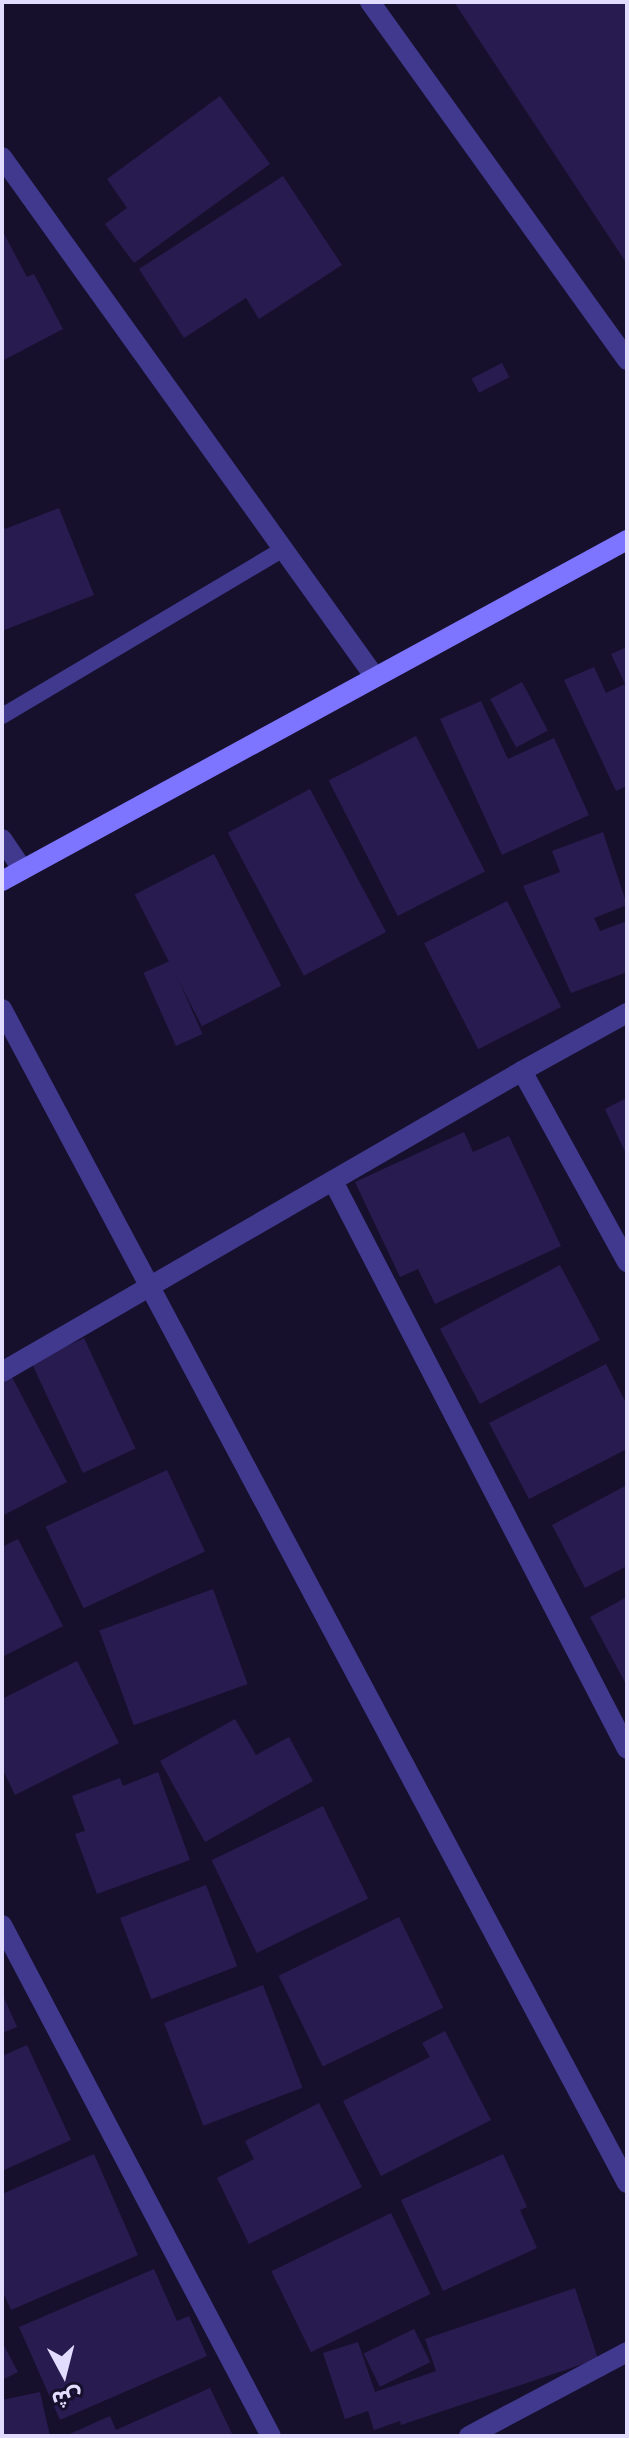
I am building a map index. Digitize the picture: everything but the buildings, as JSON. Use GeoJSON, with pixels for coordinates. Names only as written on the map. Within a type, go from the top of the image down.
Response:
{"type":"FeatureCollection","features":[{"type":"Feature","properties":{"kind":"street"},"geometry":{"type":"LineString","coordinates":[[370,2],[627,360]]}},
{"type":"Feature","properties":{"kind":"street"},"geometry":{"type":"LineString","coordinates":[[2,157],[375,677]]}},
{"type":"Feature","properties":{"kind":"street"},"geometry":{"type":"LineString","coordinates":[[2,881],[627,540]]}},
{"type":"Feature","properties":{"kind":"street"},"geometry":{"type":"LineString","coordinates":[[2,839],[23,870]]}},
{"type":"Feature","properties":{"kind":"street"},"geometry":{"type":"LineString","coordinates":[[2,1009],[627,2183]]}},
{"type":"Feature","properties":{"kind":"street"},"geometry":{"type":"LineString","coordinates":[[2,1372],[627,1013]]}},
{"type":"Feature","properties":{"kind":"street"},"geometry":{"type":"LineString","coordinates":[[522,1071],[627,1262]]}},
{"type":"Feature","properties":{"kind":"street"},"geometry":{"type":"LineString","coordinates":[[334,1183],[627,1749]]}},
{"type":"Feature","properties":{"kind":"street"},"geometry":{"type":"LineString","coordinates":[[2,1925],[271,2436]]}},
{"type":"Feature","properties":{"kind":"street"},"geometry":{"type":"LineString","coordinates":[[469,2436],[627,2352]]}},
{"type":"Feature","properties":{"kind":"lane"},"geometry":{"type":"LineString","coordinates":[[2,716],[283,549]]}}]}
